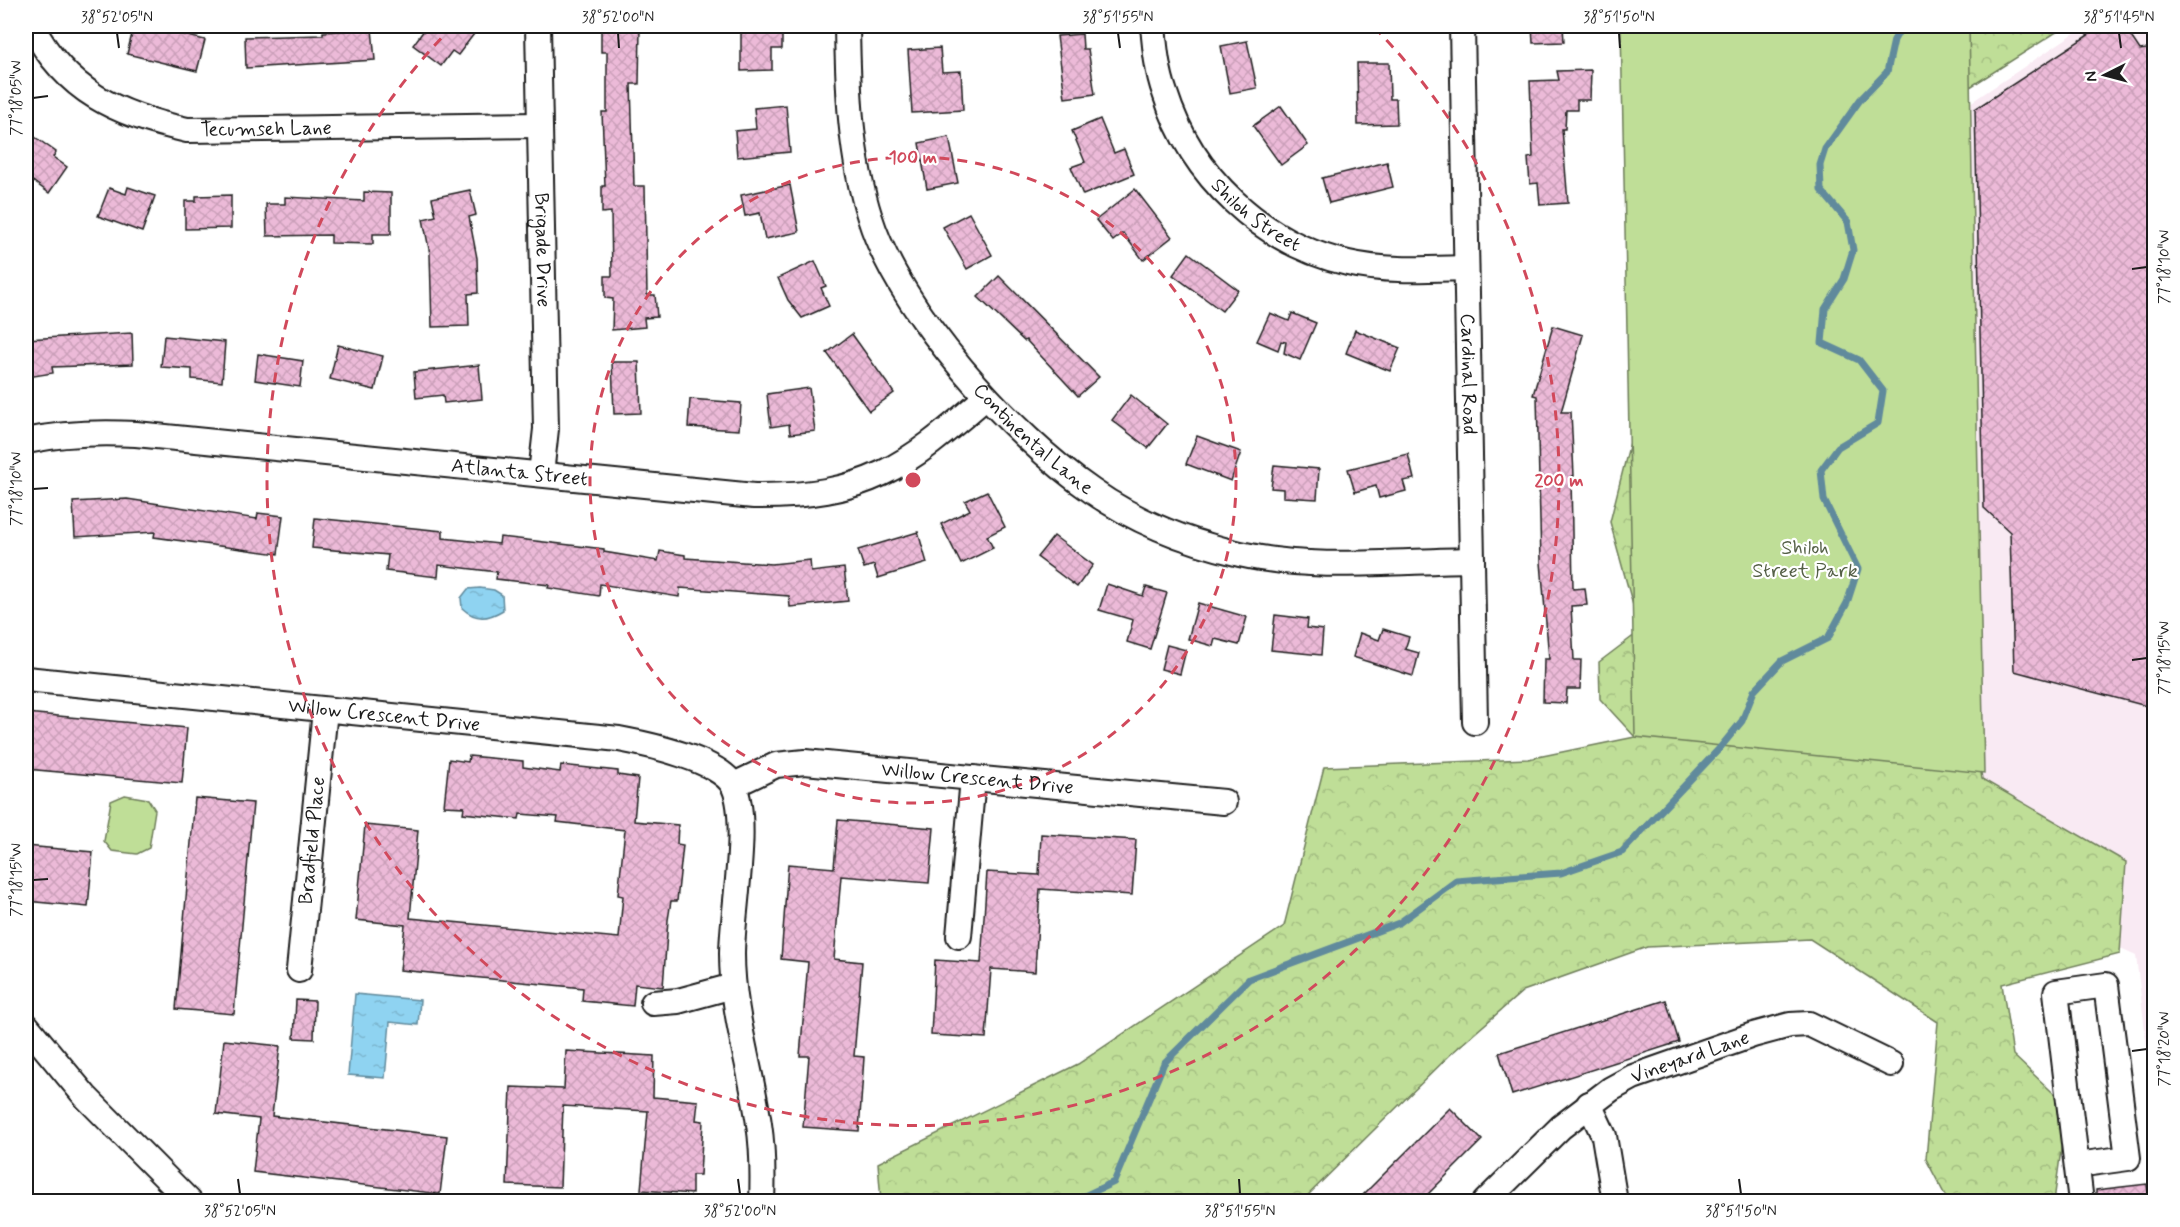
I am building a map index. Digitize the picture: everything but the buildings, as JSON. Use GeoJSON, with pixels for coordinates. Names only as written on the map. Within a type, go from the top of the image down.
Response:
{"type":"FeatureCollection","features":[{"type":"Feature","properties":{"kind":"street","name":"Tecumseh Lane"},"geometry":{"type":"LineString","coordinates":[[32,26],[63,70],[94,97],[146,121],[187,130],[539,125]]}},
{"type":"Feature","properties":{"kind":"street","name":"Brigade Drive"},"geometry":{"type":"LineString","coordinates":[[538,26],[546,429],[540,474]]}},
{"type":"Feature","properties":{"kind":"street","name":"Continental Lane"},"geometry":{"type":"LineString","coordinates":[[847,26],[850,116],[856,163],[870,219],[895,275],[916,309],[986,397],[1059,466],[1093,492],[1139,519],[1193,541],[1241,554],[1290,561],[1472,560]]}},
{"type":"Feature","properties":{"kind":"street","name":"Shiloh Street"},"geometry":{"type":"LineString","coordinates":[[1153,26],[1158,67],[1173,115],[1206,171],[1253,218],[1288,240],[1346,262],[1403,270],[1466,268]]}},
{"type":"Feature","properties":{"kind":"street","name":"Cardinal Road"},"geometry":{"type":"LineString","coordinates":[[1462,26],[1475,722]]}},
{"type":"Feature","properties":{"kind":"street","name":"Atlanta Street"},"geometry":{"type":"LineString","coordinates":[[26,441],[92,432],[136,434],[754,496],[824,492],[869,480],[904,464],[931,445],[986,397]]}},
{"type":"Feature","properties":{"kind":"street","name":"Willow Crescent Drive"},"geometry":{"type":"LineString","coordinates":[[26,679],[644,744],[692,759],[716,770],[734,785],[777,765],[805,762],[1224,802]]}},
{"type":"Feature","properties":{"kind":"street","name":"Bradfield Place"},"geometry":{"type":"LineString","coordinates":[[299,970],[325,710]]}},
{"type":"Feature","properties":{"kind":"street"},"geometry":{"type":"LineString","coordinates":[[959,936],[973,778]]}},
{"type":"Feature","properties":{"kind":"street"},"geometry":{"type":"LineString","coordinates":[[734,785],[741,828],[732,954],[734,986],[760,1128],[762,1202]]}},
{"type":"Feature","properties":{"kind":"street"},"geometry":{"type":"LineString","coordinates":[[2078,1165],[2128,1158],[2106,985],[2056,992],[2081,1202]]}},
{"type":"Feature","properties":{"kind":"street"},"geometry":{"type":"LineString","coordinates":[[653,1003],[678,1001],[734,986]]}},
{"type":"Feature","properties":{"kind":"street","name":"Vineyard Lane"},"geometry":{"type":"LineString","coordinates":[[1485,1202],[1588,1104],[1633,1077],[1753,1035],[1790,1025],[1809,1024],[1891,1064]]}},
{"type":"Feature","properties":{"kind":"street"},"geometry":{"type":"LineString","coordinates":[[26,1025],[85,1096],[190,1202]]}},
{"type":"Feature","properties":{"kind":"street"},"geometry":{"type":"LineString","coordinates":[[1588,1104],[1604,1136],[1615,1202]]}},
{"type":"Feature","properties":{"kind":"shaded area"},"geometry":{"type":"Polygon","coordinates":[[[2085,26],[2154,26],[2154,1106],[2136,956],[2081,931],[1839,758],[1970,103],[2085,26]]]}},
{"type":"Feature","properties":{"kind":"green space","name":"Shiloh Street Park"},"geometry":{"type":"Polygon","coordinates":[[[1621,26],[1969,26],[1984,773],[1635,737],[1621,26]]]}},
{"type":"Feature","properties":{"kind":"green space"},"geometry":{"type":"Polygon","coordinates":[[[1623,26],[2066,26],[1970,87],[1961,188],[1972,712],[1982,779],[2126,862],[2120,954],[2002,984],[2013,1055],[2067,1106],[2054,1201],[1948,1201],[1926,1159],[1938,1022],[1810,939],[1647,947],[1523,991],[1452,1053],[1302,1201],[881,1201],[878,1163],[1078,1064],[1284,926],[1324,767],[1528,759],[1635,737],[1600,699],[1599,662],[1640,631],[1610,522],[1643,390],[1623,26]]]}},
{"type":"Feature","properties":{"kind":"green space"},"geometry":{"type":"Polygon","coordinates":[[[125,795],[148,799],[155,810],[149,848],[137,854],[112,851],[104,841],[111,801],[125,795]]]}},
{"type":"Feature","properties":{"kind":"water"},"geometry":{"type":"Polygon","coordinates":[[[468,589],[494,590],[502,595],[503,610],[487,617],[477,617],[462,608],[461,598],[468,589]]]}},
{"type":"Feature","properties":{"kind":"water"},"geometry":{"type":"Polygon","coordinates":[[[355,994],[420,1000],[418,1025],[390,1022],[385,1078],[348,1075],[355,994]]]}},
{"type":"Feature","properties":{"kind":"waterway"},"geometry":{"type":"LineString","coordinates":[[1072,1202],[1114,1182],[1164,1063],[1249,979],[1399,923],[1456,881],[1561,873],[1622,852],[1719,749],[1742,721],[1754,691],[1782,661],[1828,638],[1847,603],[1858,569],[1824,500],[1821,470],[1838,447],[1878,423],[1883,391],[1859,360],[1822,343],[1825,309],[1844,279],[1853,250],[1848,222],[1821,190],[1820,165],[1825,149],[1860,100],[1887,72],[1894,40],[1902,26]]}}]}
